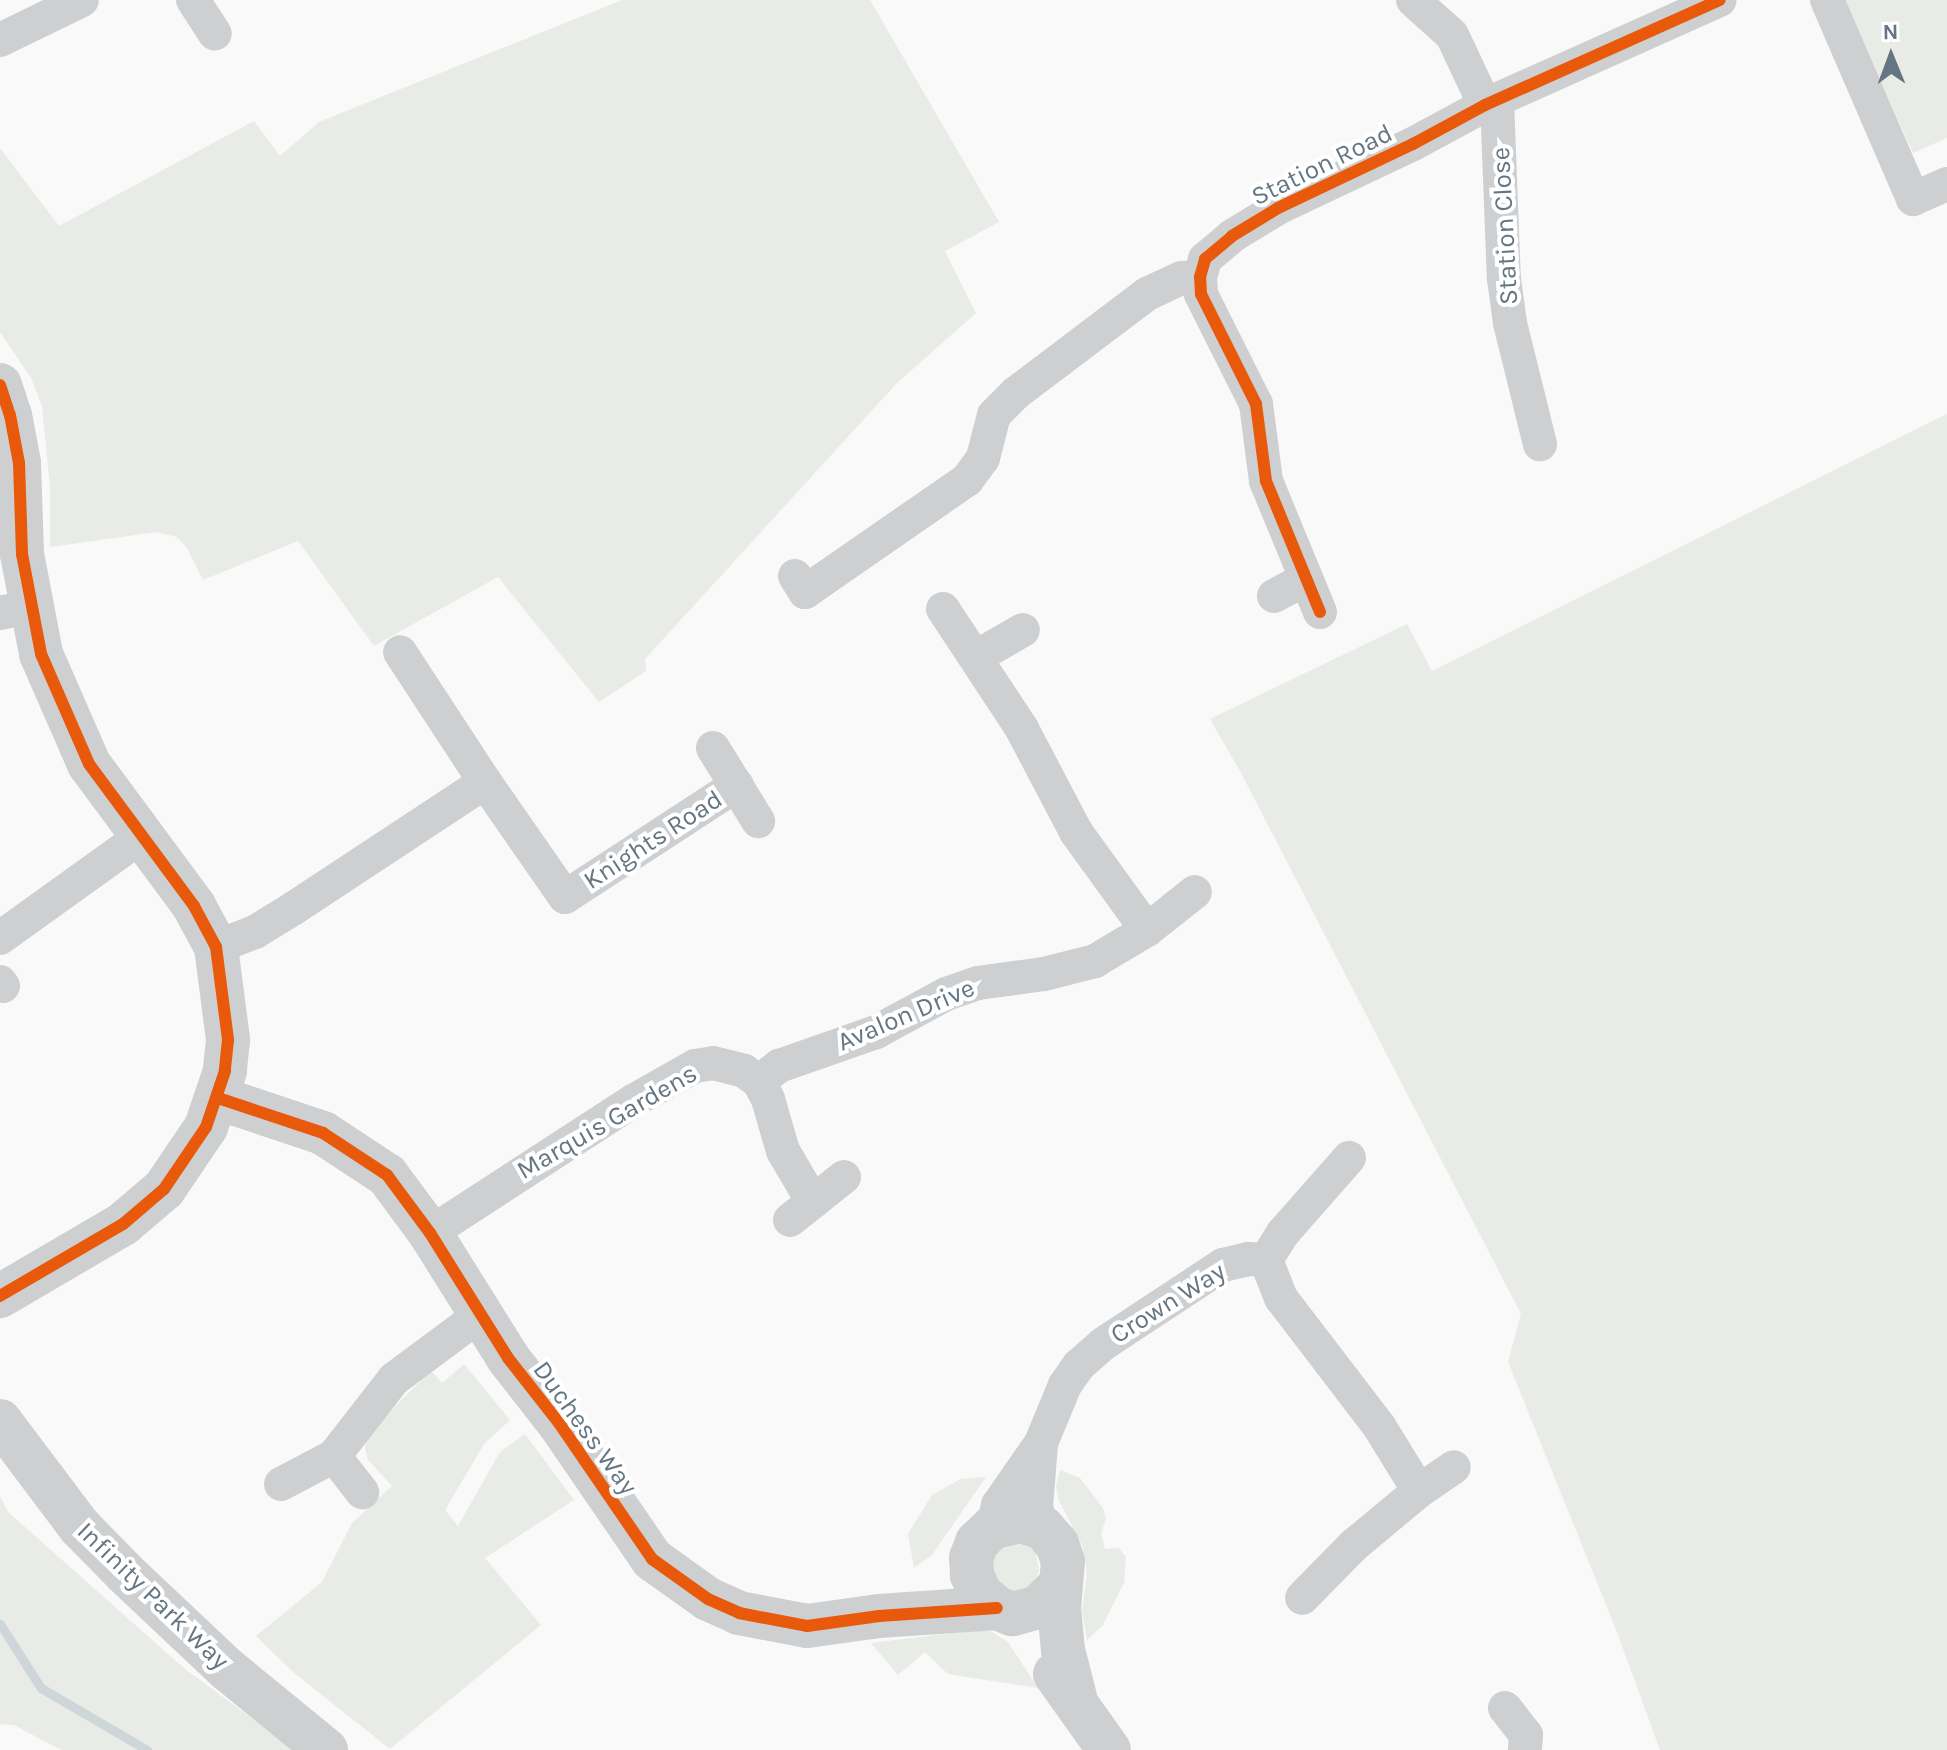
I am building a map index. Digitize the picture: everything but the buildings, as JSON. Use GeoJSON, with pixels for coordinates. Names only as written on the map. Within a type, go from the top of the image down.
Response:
{"type":"FeatureCollection","features":[{"type":"Feature","properties":{"kind":"street"},"geometry":{"type":"LineString","coordinates":[[0,40],[82,0]]}},
{"type":"Feature","properties":{"kind":"street"},"geometry":{"type":"LineString","coordinates":[[193,0],[215,34]]}},
{"type":"Feature","properties":{"kind":"street"},"geometry":{"type":"LineString","coordinates":[[1413,0],[1452,35],[1491,103]]}},
{"type":"Feature","properties":{"kind":"street","name":"Station Road"},"geometry":{"type":"LineString","coordinates":[[1200,277],[1205,259],[1232,236],[1278,208],[1491,103],[1720,0]]}},
{"type":"Feature","properties":{"kind":"street"},"geometry":{"type":"LineString","coordinates":[[1827,0],[1913,199],[1947,184]]}},
{"type":"Feature","properties":{"kind":"street","name":"Station Close"},"geometry":{"type":"LineString","coordinates":[[1491,103],[1510,323],[1540,444]]}},
{"type":"Feature","properties":{"kind":"street"},"geometry":{"type":"LineString","coordinates":[[795,576],[805,592],[967,480],[983,458],[994,415],[1016,393],[1154,290],[1182,278],[1200,277],[1201,294],[1256,404],[1266,481],[1320,612]]}},
{"type":"Feature","properties":{"kind":"street"},"geometry":{"type":"LineString","coordinates":[[0,385],[10,415],[19,463],[22,554],[15,610],[41,654],[70,728],[89,764],[194,906],[216,947],[227,1007],[228,1040],[218,1098],[190,1155],[164,1189],[123,1224],[0,1296]]}},
{"type":"Feature","properties":{"kind":"street"},"geometry":{"type":"LineString","coordinates":[[1274,596],[1306,579]]}},
{"type":"Feature","properties":{"kind":"street"},"geometry":{"type":"LineString","coordinates":[[943,609],[1022,729],[1076,832],[1147,930]]}},
{"type":"Feature","properties":{"kind":"street"},"geometry":{"type":"LineString","coordinates":[[976,657],[1023,630]]}},
{"type":"Feature","properties":{"kind":"street","name":"Knights Road"},"geometry":{"type":"LineString","coordinates":[[400,652],[565,897],[737,785]]}},
{"type":"Feature","properties":{"kind":"street","name":"Knights Road"},"geometry":{"type":"LineString","coordinates":[[713,748],[758,821]]}},
{"type":"Feature","properties":{"kind":"street"},"geometry":{"type":"LineString","coordinates":[[216,947],[255,932],[485,782]]}},
{"type":"Feature","properties":{"kind":"street"},"geometry":{"type":"LineString","coordinates":[[0,938],[142,836]]}},
{"type":"Feature","properties":{"kind":"street","name":"Avalon Drive"},"geometry":{"type":"LineString","coordinates":[[759,1082],[779,1066],[876,1032],[946,994],[978,983],[1070,969],[1095,961],[1147,930],[1195,892]]}},
{"type":"Feature","properties":{"kind":"street","name":"Marquis Gardens"},"geometry":{"type":"LineString","coordinates":[[430,1233],[533,1164],[695,1066],[713,1063],[731,1066],[759,1082]]}},
{"type":"Feature","properties":{"kind":"street"},"geometry":{"type":"LineString","coordinates":[[759,1082],[768,1099],[802,1211],[844,1177]]}},
{"type":"Feature","properties":{"kind":"street","name":"Duchess Way"},"geometry":{"type":"LineString","coordinates":[[218,1098],[323,1133],[387,1175],[430,1233],[480,1315],[652,1559],[708,1599],[739,1613],[807,1626],[879,1616],[1005,1611]]}},
{"type":"Feature","properties":{"kind":"street"},"geometry":{"type":"LineString","coordinates":[[1349,1158],[1283,1233],[1266,1260],[1281,1298],[1379,1426],[1419,1491]]}},
{"type":"Feature","properties":{"kind":"street","name":"Crown Way"},"geometry":{"type":"LineString","coordinates":[[1109,1750],[1075,1697],[1005,1611],[980,1593],[970,1567],[977,1542],[993,1527],[1003,1496],[1041,1443],[1065,1385],[1079,1365],[1103,1344],[1223,1265],[1248,1259],[1266,1260]]}},
{"type":"Feature","properties":{"kind":"street"},"geometry":{"type":"LineString","coordinates":[[281,1484],[334,1456],[394,1379],[480,1315]]}},
{"type":"Feature","properties":{"kind":"street","name":"Infinity Park Way"},"geometry":{"type":"LineString","coordinates":[[0,1421],[63,1506],[125,1573],[227,1669],[326,1750]]}},
{"type":"Feature","properties":{"kind":"street","name":"Crown Way"},"geometry":{"type":"LineString","coordinates":[[1041,1443],[1036,1508],[1043,1528],[1061,1553],[1063,1650],[1075,1697]]}},
{"type":"Feature","properties":{"kind":"street"},"geometry":{"type":"LineString","coordinates":[[334,1456],[362,1492]]}},
{"type":"Feature","properties":{"kind":"street"},"geometry":{"type":"LineString","coordinates":[[1302,1598],[1354,1545],[1419,1491],[1454,1467]]}},
{"type":"Feature","properties":{"kind":"street"},"geometry":{"type":"LineString","coordinates":[[993,1527],[1021,1521],[1043,1528]]}},
{"type":"Feature","properties":{"kind":"street","name":"Duchess Way"},"geometry":{"type":"LineString","coordinates":[[879,1616],[970,1567]]}},
{"type":"Feature","properties":{"kind":"street"},"geometry":{"type":"LineString","coordinates":[[1005,1611],[1039,1607],[1060,1585]]}},
{"type":"Feature","properties":{"kind":"street"},"geometry":{"type":"LineString","coordinates":[[1505,1708],[1526,1735],[1525,1750]]}},
{"type":"Feature","properties":{"kind":"shaded area"},"geometry":{"type":"Polygon","coordinates":[[[622,0],[870,0],[999,222],[945,251],[976,313],[897,383],[645,659],[646,671],[599,702],[498,577],[374,646],[298,541],[203,580],[187,548],[177,537],[157,532],[50,547],[50,487],[42,406],[31,378],[0,332],[0,148],[59,226],[254,121],[280,156],[319,122],[622,0]]]}},
{"type":"Feature","properties":{"kind":"shaded area"},"geometry":{"type":"Polygon","coordinates":[[[1844,0],[1947,0],[1947,138],[1913,153],[1844,0]]]}},
{"type":"Feature","properties":{"kind":"shaded area"},"geometry":{"type":"Polygon","coordinates":[[[1947,414],[1947,1750],[1660,1750],[1617,1632],[1508,1362],[1521,1314],[1241,773],[1210,719],[1407,624],[1432,671],[1947,414]]]}},
{"type":"Feature","properties":{"kind":"shaded area"},"geometry":{"type":"Polygon","coordinates":[[[464,1364],[510,1420],[484,1444],[445,1510],[458,1526],[500,1452],[525,1434],[574,1500],[485,1558],[541,1625],[390,1749],[293,1672],[256,1636],[322,1582],[352,1523],[392,1486],[368,1460],[365,1447],[369,1432],[431,1371],[442,1383],[464,1364]]]}},
{"type":"Feature","properties":{"kind":"shaded area"},"geometry":{"type":"Polygon","coordinates":[[[1060,1470],[1080,1478],[1103,1508],[1106,1519],[1101,1533],[1105,1549],[1119,1548],[1126,1557],[1124,1583],[1103,1625],[1087,1640],[1082,1612],[1087,1573],[1083,1547],[1059,1501],[1056,1486],[1060,1470]]]}},
{"type":"Feature","properties":{"kind":"shaded area"},"geometry":{"type":"Polygon","coordinates":[[[986,1477],[932,1555],[914,1568],[908,1534],[932,1495],[961,1479],[986,1477]]]}},
{"type":"Feature","properties":{"kind":"shaded area"},"geometry":{"type":"Polygon","coordinates":[[[0,1496],[8,1512],[185,1669],[295,1750],[61,1750],[14,1725],[0,1724],[0,1496]]]}},
{"type":"Feature","properties":{"kind":"shaded area"},"geometry":{"type":"Polygon","coordinates":[[[999,1544],[1026,1544],[1036,1552],[1039,1572],[1033,1583],[1023,1591],[1005,1592],[988,1574],[999,1544]]]}},
{"type":"Feature","properties":{"kind":"shaded area"},"geometry":{"type":"Polygon","coordinates":[[[987,1629],[1008,1642],[1038,1688],[948,1674],[925,1652],[898,1675],[871,1643],[987,1629]]]}},
{"type":"Feature","properties":{"kind":"waterway"},"geometry":{"type":"LineString","coordinates":[[0,1624],[41,1688],[147,1750]]}},
{"type":"Feature","properties":{"kind":"cycle path"},"geometry":{"type":"LineString","coordinates":[[1320,612],[1266,481],[1256,404],[1201,294],[1200,277],[1205,259],[1232,236],[1278,208],[1413,144],[1485,105],[1720,0]]}},
{"type":"Feature","properties":{"kind":"cycle path"},"geometry":{"type":"LineString","coordinates":[[0,385],[10,415],[19,463],[22,554],[41,654],[89,764],[194,906],[216,947],[228,1040],[225,1071],[206,1127],[164,1189],[123,1224],[0,1296]]}},
{"type":"Feature","properties":{"kind":"cycle path"},"geometry":{"type":"LineString","coordinates":[[218,1098],[323,1133],[387,1175],[430,1233],[508,1358],[559,1423],[652,1559],[708,1599],[739,1613],[807,1626],[879,1616],[997,1608]]}}]}
